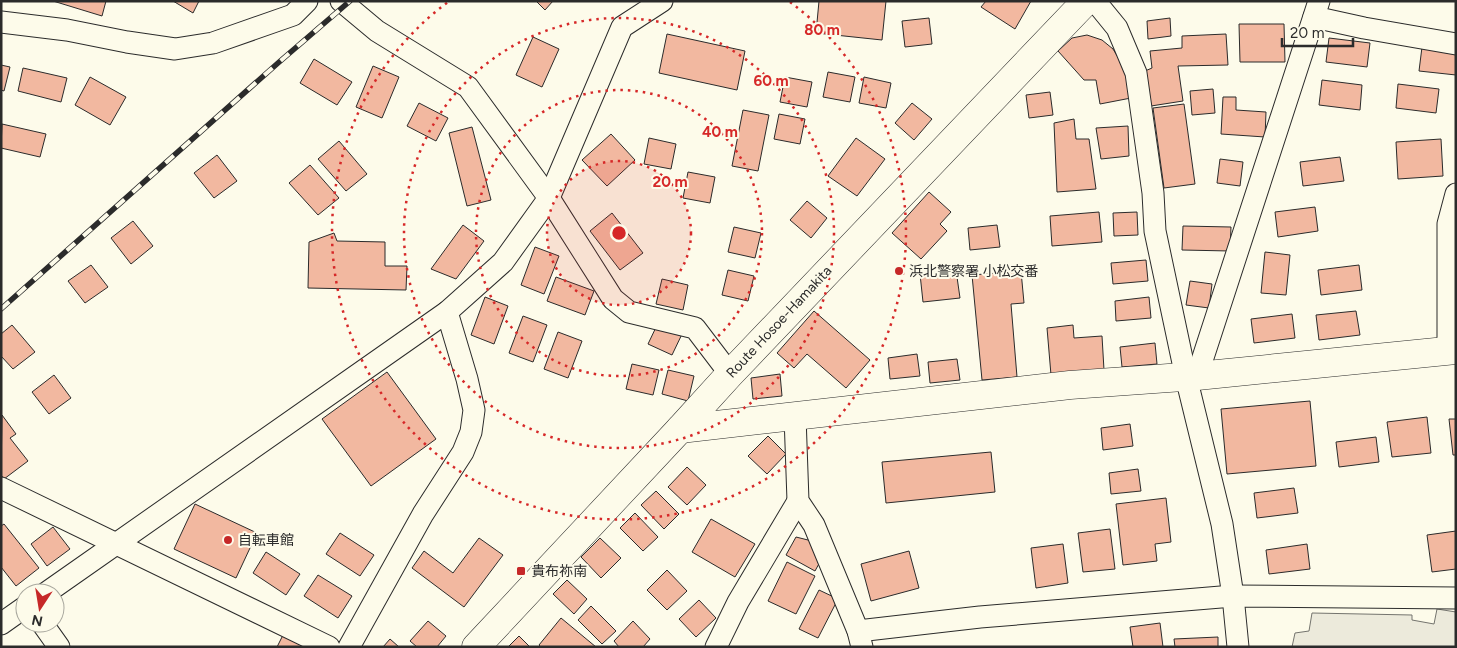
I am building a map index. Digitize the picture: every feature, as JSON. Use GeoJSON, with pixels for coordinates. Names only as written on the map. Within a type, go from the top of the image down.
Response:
{"type":"FeatureCollection","features":[{"type":"Feature","properties":{"kind":"main road","name":"Route Hosoe-Hamakita"},"geometry":{"type":"LineString","coordinates":[[476,647],[730,374],[1086,1]]}},
{"type":"Feature","properties":{"kind":"main road"},"geometry":{"type":"LineString","coordinates":[[680,429],[1070,385],[1192,377],[1452,351]]}},
{"type":"Feature","properties":{"kind":"street"},"geometry":{"type":"LineString","coordinates":[[1,22],[67,30],[175,49],[213,43],[293,15],[307,1]]}},
{"type":"Feature","properties":{"kind":"street"},"geometry":{"type":"LineString","coordinates":[[341,1],[377,31],[468,87],[549,198],[613,299],[629,312],[695,328],[730,374]]}},
{"type":"Feature","properties":{"kind":"street"},"geometry":{"type":"LineString","coordinates":[[60,583],[447,312],[503,262],[549,198],[622,27],[662,1]]}},
{"type":"Feature","properties":{"kind":"street"},"geometry":{"type":"LineString","coordinates":[[1095,1],[1117,28],[1136,73],[1153,192],[1155,231],[1192,377],[1222,524],[1233,596],[1238,647]]}},
{"type":"Feature","properties":{"kind":"street"},"geometry":{"type":"LineString","coordinates":[[1192,377],[1317,9],[1364,28],[1456,44]]}},
{"type":"Feature","properties":{"kind":"street"},"geometry":{"type":"LineString","coordinates":[[1452,351],[1448,224],[1456,194]]}},
{"type":"Feature","properties":{"kind":"street"},"geometry":{"type":"LineString","coordinates":[[349,647],[423,514],[464,452],[471,432],[474,410],[447,312]]}},
{"type":"Feature","properties":{"kind":"street"},"geometry":{"type":"LineString","coordinates":[[794,416],[798,501],[814,525],[860,639],[980,617],[1233,596],[1456,598]]}},
{"type":"Feature","properties":{"kind":"street"},"geometry":{"type":"LineString","coordinates":[[1,488],[329,647]]}},
{"type":"Feature","properties":{"kind":"street"},"geometry":{"type":"LineString","coordinates":[[716,647],[738,602],[798,501]]}},
{"type":"Feature","properties":{"kind":"street"},"geometry":{"type":"LineString","coordinates":[[1,624],[15,614]]}},
{"type":"Feature","properties":{"kind":"street"},"geometry":{"type":"LineString","coordinates":[[49,633],[59,647]]}},
{"type":"Feature","properties":{"kind":"shaded area"},"geometry":{"type":"Polygon","coordinates":[[[1437,609],[1456,612],[1456,647],[1292,647],[1295,633],[1309,631],[1312,613],[1412,615],[1412,620],[1434,624],[1437,609]]]}},
{"type":"Feature","properties":{"kind":"building"},"geometry":{"type":"Polygon","coordinates":[[[53,1],[106,1],[102,16],[53,1]]]}},
{"type":"Feature","properties":{"kind":"building"},"geometry":{"type":"Polygon","coordinates":[[[173,1],[199,1],[193,13],[173,1]]]}},
{"type":"Feature","properties":{"kind":"building"},"geometry":{"type":"Polygon","coordinates":[[[536,1],[553,1],[545,10],[536,1]]]}},
{"type":"Feature","properties":{"kind":"building"},"geometry":{"type":"Polygon","coordinates":[[[819,1],[886,1],[882,40],[816,33],[819,1]]]}},
{"type":"Feature","properties":{"kind":"building"},"geometry":{"type":"Polygon","coordinates":[[[986,1],[1031,1],[1015,29],[981,7],[986,1]]]}},
{"type":"Feature","properties":{"kind":"building"},"geometry":{"type":"Polygon","coordinates":[[[929,18],[932,44],[905,47],[902,21],[929,18]]]}},
{"type":"Feature","properties":{"kind":"building"},"geometry":{"type":"Polygon","coordinates":[[[1170,18],[1171,36],[1148,39],[1147,21],[1170,18]]]}},
{"type":"Feature","properties":{"kind":"building"},"geometry":{"type":"Polygon","coordinates":[[[1239,24],[1284,24],[1285,62],[1240,62],[1239,24]]]}},
{"type":"Feature","properties":{"kind":"building"},"geometry":{"type":"Polygon","coordinates":[[[667,34],[745,51],[737,90],[659,73],[667,34]]]}},
{"type":"Feature","properties":{"kind":"building"},"geometry":{"type":"Polygon","coordinates":[[[1226,34],[1228,65],[1178,66],[1183,101],[1151,106],[1145,71],[1152,68],[1150,51],[1182,48],[1182,36],[1226,34]]]}},
{"type":"Feature","properties":{"kind":"building"},"geometry":{"type":"Polygon","coordinates":[[[1087,35],[1102,40],[1113,49],[1127,72],[1131,98],[1100,104],[1096,80],[1084,80],[1058,51],[1072,38],[1087,35]]]}},
{"type":"Feature","properties":{"kind":"building"},"geometry":{"type":"Polygon","coordinates":[[[533,37],[559,49],[542,87],[516,75],[533,37]]]}},
{"type":"Feature","properties":{"kind":"building"},"geometry":{"type":"Polygon","coordinates":[[[1329,38],[1370,43],[1367,67],[1326,62],[1329,38]]]}},
{"type":"Feature","properties":{"kind":"building"},"geometry":{"type":"Polygon","coordinates":[[[1422,47],[1456,51],[1456,75],[1419,71],[1422,47]]]}},
{"type":"Feature","properties":{"kind":"building"},"geometry":{"type":"Polygon","coordinates":[[[314,59],[352,82],[337,105],[300,83],[314,59]]]}},
{"type":"Feature","properties":{"kind":"building"},"geometry":{"type":"Polygon","coordinates":[[[1,65],[10,67],[4,91],[1,90],[1,65]]]}},
{"type":"Feature","properties":{"kind":"building"},"geometry":{"type":"Polygon","coordinates":[[[373,66],[399,77],[382,118],[356,107],[373,66]]]}},
{"type":"Feature","properties":{"kind":"building"},"geometry":{"type":"Polygon","coordinates":[[[23,68],[67,78],[61,102],[18,91],[23,68]]]}},
{"type":"Feature","properties":{"kind":"building"},"geometry":{"type":"Polygon","coordinates":[[[828,72],[855,77],[850,102],[823,97],[828,72]]]}},
{"type":"Feature","properties":{"kind":"building"},"geometry":{"type":"Polygon","coordinates":[[[90,77],[126,97],[110,125],[75,105],[90,77]]]}},
{"type":"Feature","properties":{"kind":"building"},"geometry":{"type":"Polygon","coordinates":[[[785,77],[812,82],[807,107],[780,102],[785,77]]]}},
{"type":"Feature","properties":{"kind":"building"},"geometry":{"type":"Polygon","coordinates":[[[864,77],[891,83],[886,108],[859,103],[864,77]]]}},
{"type":"Feature","properties":{"kind":"building"},"geometry":{"type":"Polygon","coordinates":[[[1322,80],[1362,85],[1360,110],[1319,105],[1322,80]]]}},
{"type":"Feature","properties":{"kind":"building"},"geometry":{"type":"Polygon","coordinates":[[[1398,84],[1439,89],[1436,113],[1396,108],[1398,84]]]}},
{"type":"Feature","properties":{"kind":"building"},"geometry":{"type":"Polygon","coordinates":[[[1213,89],[1215,113],[1192,115],[1190,91],[1213,89]]]}},
{"type":"Feature","properties":{"kind":"building"},"geometry":{"type":"Polygon","coordinates":[[[1050,92],[1053,115],[1029,118],[1026,95],[1050,92]]]}},
{"type":"Feature","properties":{"kind":"building"},"geometry":{"type":"Polygon","coordinates":[[[1223,97],[1236,97],[1236,110],[1266,112],[1265,137],[1221,134],[1223,97]]]}},
{"type":"Feature","properties":{"kind":"building"},"geometry":{"type":"Polygon","coordinates":[[[419,103],[448,118],[436,141],[407,126],[419,103]]]}},
{"type":"Feature","properties":{"kind":"building"},"geometry":{"type":"Polygon","coordinates":[[[912,103],[932,119],[914,140],[895,123],[912,103]]]}},
{"type":"Feature","properties":{"kind":"building"},"geometry":{"type":"Polygon","coordinates":[[[1184,104],[1195,184],[1164,188],[1153,108],[1184,104]]]}},
{"type":"Feature","properties":{"kind":"building"},"geometry":{"type":"Polygon","coordinates":[[[743,110],[769,115],[758,171],[732,166],[743,110]]]}},
{"type":"Feature","properties":{"kind":"building"},"geometry":{"type":"Polygon","coordinates":[[[779,114],[805,119],[800,144],[774,139],[779,114]]]}},
{"type":"Feature","properties":{"kind":"building"},"geometry":{"type":"Polygon","coordinates":[[[1074,119],[1076,139],[1089,139],[1096,189],[1057,192],[1054,123],[1074,119]]]}},
{"type":"Feature","properties":{"kind":"building"},"geometry":{"type":"Polygon","coordinates":[[[2,124],[46,134],[40,157],[1,148],[2,124]]]}},
{"type":"Feature","properties":{"kind":"building"},"geometry":{"type":"Polygon","coordinates":[[[1128,126],[1129,156],[1101,159],[1096,128],[1128,126]]]}},
{"type":"Feature","properties":{"kind":"building"},"geometry":{"type":"Polygon","coordinates":[[[472,127],[491,200],[467,206],[449,133],[472,127]]]}},
{"type":"Feature","properties":{"kind":"building"},"geometry":{"type":"Polygon","coordinates":[[[611,134],[635,160],[607,186],[582,160],[611,134]]]}},
{"type":"Feature","properties":{"kind":"building"},"geometry":{"type":"Polygon","coordinates":[[[649,138],[676,144],[671,169],[644,164],[649,138]]]}},
{"type":"Feature","properties":{"kind":"building"},"geometry":{"type":"Polygon","coordinates":[[[856,138],[885,159],[857,196],[828,176],[856,138]]]}},
{"type":"Feature","properties":{"kind":"building"},"geometry":{"type":"Polygon","coordinates":[[[1441,139],[1443,176],[1398,179],[1396,142],[1441,139]]]}},
{"type":"Feature","properties":{"kind":"building"},"geometry":{"type":"Polygon","coordinates":[[[339,141],[367,174],[346,191],[318,159],[339,141]]]}},
{"type":"Feature","properties":{"kind":"building"},"geometry":{"type":"Polygon","coordinates":[[[217,155],[237,181],[214,198],[194,173],[217,155]]]}},
{"type":"Feature","properties":{"kind":"building"},"geometry":{"type":"Polygon","coordinates":[[[1340,157],[1344,181],[1303,186],[1300,162],[1340,157]]]}},
{"type":"Feature","properties":{"kind":"building"},"geometry":{"type":"Polygon","coordinates":[[[1220,159],[1243,162],[1240,186],[1217,183],[1220,159]]]}},
{"type":"Feature","properties":{"kind":"building"},"geometry":{"type":"Polygon","coordinates":[[[310,165],[339,198],[318,215],[289,183],[310,165]]]}},
{"type":"Feature","properties":{"kind":"building"},"geometry":{"type":"Polygon","coordinates":[[[688,172],[715,177],[710,203],[683,198],[688,172]]]}},
{"type":"Feature","properties":{"kind":"building"},"geometry":{"type":"Polygon","coordinates":[[[929,192],[951,212],[940,224],[947,231],[921,259],[892,233],[929,192]]]}},
{"type":"Feature","properties":{"kind":"building"},"geometry":{"type":"Polygon","coordinates":[[[807,201],[827,218],[811,238],[790,220],[807,201]]]}},
{"type":"Feature","properties":{"kind":"building"},"geometry":{"type":"Polygon","coordinates":[[[1315,207],[1318,231],[1278,237],[1275,212],[1315,207]]]}},
{"type":"Feature","properties":{"kind":"building"},"geometry":{"type":"Polygon","coordinates":[[[1099,212],[1102,242],[1052,246],[1050,216],[1099,212]]]}},
{"type":"Feature","properties":{"kind":"building"},"geometry":{"type":"Polygon","coordinates":[[[1137,212],[1138,235],[1114,236],[1113,213],[1137,212]]]}},
{"type":"Feature","properties":{"kind":"building"},"geometry":{"type":"Polygon","coordinates":[[[612,213],[643,253],[620,270],[590,231],[612,213]]]}},
{"type":"Feature","properties":{"kind":"building"},"geometry":{"type":"Polygon","coordinates":[[[133,221],[153,246],[131,264],[111,238],[133,221]]]}},
{"type":"Feature","properties":{"kind":"building"},"geometry":{"type":"Polygon","coordinates":[[[463,225],[484,241],[456,279],[431,269],[463,225]]]}},
{"type":"Feature","properties":{"kind":"building"},"geometry":{"type":"Polygon","coordinates":[[[997,225],[1000,247],[970,250],[968,228],[997,225]]]}},
{"type":"Feature","properties":{"kind":"building"},"geometry":{"type":"Polygon","coordinates":[[[1183,226],[1231,227],[1230,251],[1182,250],[1183,226]]]}},
{"type":"Feature","properties":{"kind":"building"},"geometry":{"type":"Polygon","coordinates":[[[734,227],[761,233],[755,258],[728,252],[734,227]]]}},
{"type":"Feature","properties":{"kind":"building"},"geometry":{"type":"Polygon","coordinates":[[[334,233],[337,241],[385,242],[385,266],[407,266],[406,290],[308,288],[309,242],[334,233]]]}},
{"type":"Feature","properties":{"kind":"building"},"geometry":{"type":"Polygon","coordinates":[[[535,247],[559,256],[544,294],[521,285],[535,247]]]}},
{"type":"Feature","properties":{"kind":"building"},"geometry":{"type":"Polygon","coordinates":[[[1265,252],[1290,255],[1286,295],[1261,293],[1265,252]]]}},
{"type":"Feature","properties":{"kind":"building"},"geometry":{"type":"Polygon","coordinates":[[[1146,260],[1148,281],[1113,284],[1111,263],[1146,260]]]}},
{"type":"Feature","properties":{"kind":"building"},"geometry":{"type":"Polygon","coordinates":[[[91,265],[108,287],[85,303],[68,281],[91,265]]]}},
{"type":"Feature","properties":{"kind":"building"},"geometry":{"type":"Polygon","coordinates":[[[1359,265],[1362,290],[1321,295],[1318,270],[1359,265]]]}},
{"type":"Feature","properties":{"kind":"building"},"geometry":{"type":"Polygon","coordinates":[[[728,270],[754,276],[748,301],[722,295],[728,270]]]}},
{"type":"Feature","properties":{"kind":"building"},"geometry":{"type":"Polygon","coordinates":[[[956,270],[960,298],[923,302],[920,274],[956,270]]]}},
{"type":"Feature","properties":{"kind":"building"},"geometry":{"type":"Polygon","coordinates":[[[1021,271],[1024,303],[1011,304],[1017,377],[982,380],[972,275],[1021,271]]]}},
{"type":"Feature","properties":{"kind":"building"},"geometry":{"type":"Polygon","coordinates":[[[556,277],[594,291],[585,315],[547,301],[556,277]]]}},
{"type":"Feature","properties":{"kind":"building"},"geometry":{"type":"Polygon","coordinates":[[[662,279],[688,285],[683,310],[656,304],[662,279]]]}},
{"type":"Feature","properties":{"kind":"building"},"geometry":{"type":"Polygon","coordinates":[[[1190,281],[1212,284],[1209,308],[1186,305],[1190,281]]]}},
{"type":"Feature","properties":{"kind":"building"},"geometry":{"type":"Polygon","coordinates":[[[485,297],[508,306],[494,344],[471,335],[485,297]]]}},
{"type":"Feature","properties":{"kind":"building"},"geometry":{"type":"Polygon","coordinates":[[[1149,297],[1151,318],[1116,321],[1115,301],[1149,297]]]}},
{"type":"Feature","properties":{"kind":"building"},"geometry":{"type":"Polygon","coordinates":[[[814,311],[870,360],[846,388],[807,354],[794,368],[777,353],[814,311]]]}},
{"type":"Feature","properties":{"kind":"building"},"geometry":{"type":"Polygon","coordinates":[[[1356,311],[1360,335],[1319,340],[1316,315],[1356,311]]]}},
{"type":"Feature","properties":{"kind":"building"},"geometry":{"type":"Polygon","coordinates":[[[1292,314],[1295,338],[1254,343],[1251,319],[1292,314]]]}},
{"type":"Feature","properties":{"kind":"building"},"geometry":{"type":"Polygon","coordinates":[[[523,316],[547,325],[533,362],[509,353],[523,316]]]}},
{"type":"Feature","properties":{"kind":"building"},"geometry":{"type":"Polygon","coordinates":[[[659,321],[683,332],[672,355],[648,344],[659,321]]]}},
{"type":"Feature","properties":{"kind":"building"},"geometry":{"type":"Polygon","coordinates":[[[12,325],[35,352],[13,369],[1,356],[1,334],[12,325]]]}},
{"type":"Feature","properties":{"kind":"building"},"geometry":{"type":"Polygon","coordinates":[[[1073,325],[1074,338],[1102,336],[1104,370],[1051,375],[1047,328],[1073,325]]]}},
{"type":"Feature","properties":{"kind":"building"},"geometry":{"type":"Polygon","coordinates":[[[558,332],[582,341],[568,378],[544,369],[558,332]]]}},
{"type":"Feature","properties":{"kind":"building"},"geometry":{"type":"Polygon","coordinates":[[[1155,343],[1157,364],[1122,367],[1120,347],[1155,343]]]}},
{"type":"Feature","properties":{"kind":"building"},"geometry":{"type":"Polygon","coordinates":[[[917,354],[920,376],[890,379],[888,358],[917,354]]]}},
{"type":"Feature","properties":{"kind":"building"},"geometry":{"type":"Polygon","coordinates":[[[957,359],[960,380],[930,383],[928,362],[957,359]]]}},
{"type":"Feature","properties":{"kind":"building"},"geometry":{"type":"Polygon","coordinates":[[[632,364],[659,370],[653,395],[626,389],[632,364]]]}},
{"type":"Feature","properties":{"kind":"building"},"geometry":{"type":"Polygon","coordinates":[[[668,370],[694,376],[688,401],[662,394],[668,370]]]}},
{"type":"Feature","properties":{"kind":"building"},"geometry":{"type":"Polygon","coordinates":[[[387,372],[436,439],[371,486],[322,419],[387,372]]]}},
{"type":"Feature","properties":{"kind":"building"},"geometry":{"type":"Polygon","coordinates":[[[780,374],[782,396],[753,399],[751,378],[780,374]]]}},
{"type":"Feature","properties":{"kind":"building"},"geometry":{"type":"Polygon","coordinates":[[[54,375],[71,398],[49,414],[32,392],[54,375]]]}},
{"type":"Feature","properties":{"kind":"building"},"geometry":{"type":"Polygon","coordinates":[[[1310,401],[1316,466],[1227,474],[1221,409],[1310,401]]]}},
{"type":"Feature","properties":{"kind":"building"},"geometry":{"type":"Polygon","coordinates":[[[2,415],[16,434],[10,438],[28,461],[4,479],[1,475],[2,415]]]}},
{"type":"Feature","properties":{"kind":"building"},"geometry":{"type":"Polygon","coordinates":[[[1427,417],[1431,453],[1392,457],[1387,422],[1427,417]]]}},
{"type":"Feature","properties":{"kind":"building"},"geometry":{"type":"Polygon","coordinates":[[[1449,419],[1456,419],[1456,455],[1453,455],[1449,419]]]}},
{"type":"Feature","properties":{"kind":"building"},"geometry":{"type":"Polygon","coordinates":[[[1130,424],[1133,446],[1103,450],[1101,428],[1130,424]]]}},
{"type":"Feature","properties":{"kind":"building"},"geometry":{"type":"Polygon","coordinates":[[[768,436],[786,454],[767,474],[748,456],[768,436]]]}},
{"type":"Feature","properties":{"kind":"building"},"geometry":{"type":"Polygon","coordinates":[[[1376,437],[1379,462],[1339,467],[1336,442],[1376,437]]]}},
{"type":"Feature","properties":{"kind":"building"},"geometry":{"type":"Polygon","coordinates":[[[991,452],[995,492],[886,503],[882,462],[991,452]]]}},
{"type":"Feature","properties":{"kind":"building"},"geometry":{"type":"Polygon","coordinates":[[[687,467],[706,485],[687,505],[668,487],[687,467]]]}},
{"type":"Feature","properties":{"kind":"building"},"geometry":{"type":"Polygon","coordinates":[[[1138,469],[1141,491],[1111,494],[1109,473],[1138,469]]]}},
{"type":"Feature","properties":{"kind":"building"},"geometry":{"type":"Polygon","coordinates":[[[1294,488],[1298,513],[1257,518],[1254,493],[1294,488]]]}},
{"type":"Feature","properties":{"kind":"building"},"geometry":{"type":"Polygon","coordinates":[[[656,491],[679,514],[664,529],[641,505],[656,491]]]}},
{"type":"Feature","properties":{"kind":"building"},"geometry":{"type":"Polygon","coordinates":[[[1166,498],[1171,542],[1155,544],[1157,561],[1123,565],[1116,504],[1166,498]]]}},
{"type":"Feature","properties":{"kind":"building"},"geometry":{"type":"Polygon","coordinates":[[[195,504],[257,533],[236,578],[174,549],[195,504]]]}},
{"type":"Feature","properties":{"kind":"building"},"geometry":{"type":"Polygon","coordinates":[[[635,513],[658,537],[643,551],[620,528],[635,513]]]}},
{"type":"Feature","properties":{"kind":"building"},"geometry":{"type":"Polygon","coordinates":[[[711,519],[755,544],[735,577],[692,552],[711,519]]]}},
{"type":"Feature","properties":{"kind":"building"},"geometry":{"type":"Polygon","coordinates":[[[4,524],[39,568],[15,585],[1,567],[1,526],[4,524]]]}},
{"type":"Feature","properties":{"kind":"building"},"geometry":{"type":"Polygon","coordinates":[[[53,527],[70,549],[47,566],[31,544],[53,527]]]}},
{"type":"Feature","properties":{"kind":"building"},"geometry":{"type":"Polygon","coordinates":[[[1110,529],[1115,569],[1083,572],[1078,533],[1110,529]]]}},
{"type":"Feature","properties":{"kind":"building"},"geometry":{"type":"Polygon","coordinates":[[[1456,531],[1456,569],[1432,572],[1427,535],[1456,531]]]}},
{"type":"Feature","properties":{"kind":"building"},"geometry":{"type":"Polygon","coordinates":[[[340,533],[374,555],[360,576],[326,554],[340,533]]]}},
{"type":"Feature","properties":{"kind":"building"},"geometry":{"type":"Polygon","coordinates":[[[796,537],[812,541],[821,560],[815,571],[786,555],[796,537]]]}},
{"type":"Feature","properties":{"kind":"building"},"geometry":{"type":"Polygon","coordinates":[[[479,538],[503,555],[464,607],[412,568],[424,551],[453,573],[479,538]]]}},
{"type":"Feature","properties":{"kind":"building"},"geometry":{"type":"Polygon","coordinates":[[[600,538],[621,558],[601,578],[581,557],[600,538]]]}},
{"type":"Feature","properties":{"kind":"building"},"geometry":{"type":"Polygon","coordinates":[[[1063,544],[1068,583],[1036,588],[1031,548],[1063,544]]]}},
{"type":"Feature","properties":{"kind":"building"},"geometry":{"type":"Polygon","coordinates":[[[1307,544],[1310,569],[1269,574],[1266,550],[1307,544]]]}},
{"type":"Feature","properties":{"kind":"building"},"geometry":{"type":"Polygon","coordinates":[[[909,551],[919,588],[871,601],[861,564],[909,551]]]}},
{"type":"Feature","properties":{"kind":"building"},"geometry":{"type":"Polygon","coordinates":[[[266,552],[300,574],[286,595],[253,573],[266,552]]]}},
{"type":"Feature","properties":{"kind":"building"},"geometry":{"type":"Polygon","coordinates":[[[787,562],[815,576],[796,614],[768,601],[787,562]]]}},
{"type":"Feature","properties":{"kind":"building"},"geometry":{"type":"Polygon","coordinates":[[[667,570],[687,591],[667,610],[647,590],[667,570]]]}},
{"type":"Feature","properties":{"kind":"building"},"geometry":{"type":"Polygon","coordinates":[[[318,575],[352,596],[338,618],[304,596],[318,575]]]}},
{"type":"Feature","properties":{"kind":"building"},"geometry":{"type":"Polygon","coordinates":[[[567,580],[587,599],[574,614],[553,594],[567,580]]]}},
{"type":"Feature","properties":{"kind":"building"},"geometry":{"type":"Polygon","coordinates":[[[819,590],[838,599],[818,638],[799,629],[819,590]]]}},
{"type":"Feature","properties":{"kind":"building"},"geometry":{"type":"Polygon","coordinates":[[[699,600],[716,618],[696,637],[679,619],[699,600]]]}},
{"type":"Feature","properties":{"kind":"building"},"geometry":{"type":"Polygon","coordinates":[[[591,606],[616,631],[602,644],[578,620],[591,606]]]}},
{"type":"Feature","properties":{"kind":"building"},"geometry":{"type":"Polygon","coordinates":[[[561,618],[596,647],[541,647],[539,645],[561,618]]]}},
{"type":"Feature","properties":{"kind":"building"},"geometry":{"type":"Polygon","coordinates":[[[428,621],[446,636],[437,647],[417,647],[410,641],[428,621]]]}},
{"type":"Feature","properties":{"kind":"building"},"geometry":{"type":"Polygon","coordinates":[[[633,621],[650,639],[643,647],[619,647],[614,641],[633,621]]]}},
{"type":"Feature","properties":{"kind":"building"},"geometry":{"type":"Polygon","coordinates":[[[1160,623],[1163,647],[1133,647],[1130,627],[1160,623]]]}},
{"type":"Feature","properties":{"kind":"building"},"geometry":{"type":"Polygon","coordinates":[[[283,635],[304,647],[277,647],[283,635]]]}},
{"type":"Feature","properties":{"kind":"building"},"geometry":{"type":"Polygon","coordinates":[[[519,636],[530,647],[508,647],[519,636]]]}},
{"type":"Feature","properties":{"kind":"building"},"geometry":{"type":"Polygon","coordinates":[[[1218,637],[1218,647],[1175,647],[1174,639],[1218,637]]]}},
{"type":"Feature","properties":{"kind":"building"},"geometry":{"type":"Polygon","coordinates":[[[390,639],[399,647],[383,647],[390,639]]]}},
{"type":"Feature","properties":{"kind":"railway"},"geometry":{"type":"LineString","coordinates":[[1,309],[350,1]]}},
{"type":"Feature","properties":{"kind":"place","name":"浜北警察署 小松交番"},"geometry":{"type":"Point","coordinates":[899,271]}},
{"type":"Feature","properties":{"kind":"place","name":"自転車館"},"geometry":{"type":"Point","coordinates":[228,540]}},
{"type":"Feature","properties":{"kind":"place","name":"貴布祢南"},"geometry":{"type":"Point","coordinates":[521,571]}}]}
